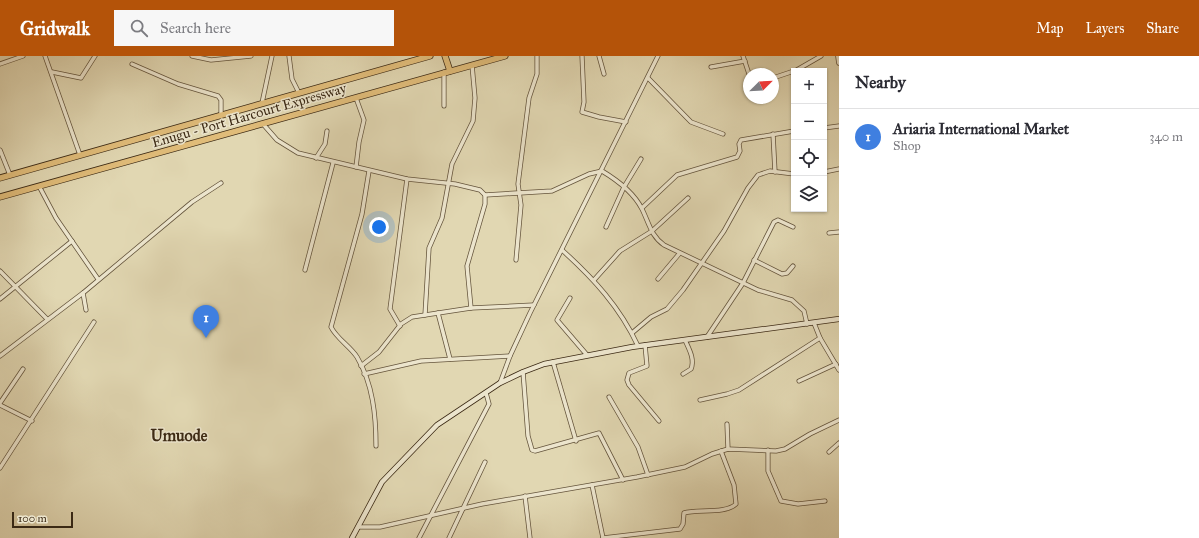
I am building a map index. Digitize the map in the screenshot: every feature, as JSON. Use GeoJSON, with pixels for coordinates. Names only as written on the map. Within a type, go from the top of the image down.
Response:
{"type":"FeatureCollection","features":[{"type":"Feature","properties":{"kind":"highway","name":"Enugu - Port Harcourt Expressway"},"geometry":{"type":"LineString","coordinates":[[0,178],[428,56]]}},
{"type":"Feature","properties":{"kind":"highway"},"geometry":{"type":"LineString","coordinates":[[445,56],[447,72]]}},
{"type":"Feature","properties":{"kind":"highway","name":"Enugu - Port Harcourt Expressway"},"geometry":{"type":"LineString","coordinates":[[0,197],[505,56]]}},
{"type":"Feature","properties":{"kind":"main road"},"geometry":{"type":"LineString","coordinates":[[352,538],[382,482],[437,425],[500,383],[523,372],[553,362],[638,346],[839,319]]}},
{"type":"Feature","properties":{"kind":"street"},"geometry":{"type":"LineString","coordinates":[[0,64],[23,56]]}},
{"type":"Feature","properties":{"kind":"street"},"geometry":{"type":"LineString","coordinates":[[44,56],[52,72],[61,106],[80,155]]}},
{"type":"Feature","properties":{"kind":"street"},"geometry":{"type":"LineString","coordinates":[[52,72],[81,78],[95,56]]}},
{"type":"Feature","properties":{"kind":"street"},"geometry":{"type":"LineString","coordinates":[[192,56],[211,58],[251,56]]}},
{"type":"Feature","properties":{"kind":"street"},"geometry":{"type":"LineString","coordinates":[[262,103],[272,56]]}},
{"type":"Feature","properties":{"kind":"street"},"geometry":{"type":"LineString","coordinates":[[289,56],[292,79],[299,93]]}},
{"type":"Feature","properties":{"kind":"street"},"geometry":{"type":"LineString","coordinates":[[516,260],[521,210],[518,184],[529,98],[537,74],[537,56]]}},
{"type":"Feature","properties":{"kind":"street"},"geometry":{"type":"LineString","coordinates":[[582,56],[584,102],[582,112],[626,122]]}},
{"type":"Feature","properties":{"kind":"street"},"geometry":{"type":"LineString","coordinates":[[599,56],[604,74]]}},
{"type":"Feature","properties":{"kind":"street"},"geometry":{"type":"LineString","coordinates":[[500,383],[510,356],[534,305],[658,56]]}},
{"type":"Feature","properties":{"kind":"street"},"geometry":{"type":"LineString","coordinates":[[743,56],[747,68]]}},
{"type":"Feature","properties":{"kind":"street"},"geometry":{"type":"LineString","coordinates":[[799,68],[821,56]]}},
{"type":"Feature","properties":{"kind":"street"},"geometry":{"type":"LineString","coordinates":[[838,56],[839,63]]}},
{"type":"Feature","properties":{"kind":"street"},"geometry":{"type":"LineString","coordinates":[[711,67],[745,61]]}},
{"type":"Feature","properties":{"kind":"street"},"geometry":{"type":"LineString","coordinates":[[132,64],[178,84],[218,96],[221,100],[221,115]]}},
{"type":"Feature","properties":{"kind":"street"},"geometry":{"type":"LineString","coordinates":[[425,315],[429,248],[441,222],[452,164],[473,121],[475,98],[472,65]]}},
{"type":"Feature","properties":{"kind":"street"},"geometry":{"type":"LineString","coordinates":[[444,106],[447,72]]}},
{"type":"Feature","properties":{"kind":"street"},"geometry":{"type":"LineString","coordinates":[[779,76],[791,72]]}},
{"type":"Feature","properties":{"kind":"street"},"geometry":{"type":"LineString","coordinates":[[648,78],[691,122],[723,134]]}},
{"type":"Feature","properties":{"kind":"street"},"geometry":{"type":"LineString","coordinates":[[356,98],[364,120],[358,142],[356,167]]}},
{"type":"Feature","properties":{"kind":"street"},"geometry":{"type":"LineString","coordinates":[[263,124],[277,140],[292,150],[316,158],[407,180],[448,184],[480,190],[485,195],[486,204],[467,266],[471,308]]}},
{"type":"Feature","properties":{"kind":"street"},"geometry":{"type":"LineString","coordinates":[[827,128],[839,126]]}},
{"type":"Feature","properties":{"kind":"street"},"geometry":{"type":"LineString","coordinates":[[316,158],[325,144],[327,131]]}},
{"type":"Feature","properties":{"kind":"street"},"geometry":{"type":"LineString","coordinates":[[642,208],[677,175],[735,158],[739,154],[739,142],[745,138],[791,131]]}},
{"type":"Feature","properties":{"kind":"street"},"geometry":{"type":"LineString","coordinates":[[773,134],[775,172]]}},
{"type":"Feature","properties":{"kind":"street"},"geometry":{"type":"LineString","coordinates":[[0,150],[10,175]]}},
{"type":"Feature","properties":{"kind":"street"},"geometry":{"type":"LineString","coordinates":[[606,227],[624,187],[641,159]]}},
{"type":"Feature","properties":{"kind":"street"},"geometry":{"type":"LineString","coordinates":[[305,270],[333,163]]}},
{"type":"Feature","properties":{"kind":"street"},"geometry":{"type":"LineString","coordinates":[[827,171],[839,169]]}},
{"type":"Feature","properties":{"kind":"street"},"geometry":{"type":"LineString","coordinates":[[485,195],[519,194],[557,190],[589,174],[602,171],[624,187],[642,208],[656,240],[679,254],[758,290],[796,302],[804,311],[807,324]]}},
{"type":"Feature","properties":{"kind":"street"},"geometry":{"type":"LineString","coordinates":[[369,172],[362,214],[331,327],[333,332],[356,356],[372,395],[376,446]]}},
{"type":"Feature","properties":{"kind":"street"},"geometry":{"type":"LineString","coordinates":[[632,333],[652,317],[669,307],[684,290],[730,221],[754,179],[763,173],[775,172],[791,174]]}},
{"type":"Feature","properties":{"kind":"street"},"geometry":{"type":"LineString","coordinates":[[400,326],[390,309],[407,180]]}},
{"type":"Feature","properties":{"kind":"street"},"geometry":{"type":"LineString","coordinates":[[0,356],[83,293],[192,202],[221,183]]}},
{"type":"Feature","properties":{"kind":"street"},"geometry":{"type":"LineString","coordinates":[[39,186],[56,218],[98,279]]}},
{"type":"Feature","properties":{"kind":"street"},"geometry":{"type":"LineString","coordinates":[[594,280],[620,251],[652,232],[688,198]]}},
{"type":"Feature","properties":{"kind":"street"},"geometry":{"type":"LineString","coordinates":[[707,337],[743,283],[774,222],[778,220],[793,227]]}},
{"type":"Feature","properties":{"kind":"street"},"geometry":{"type":"LineString","coordinates":[[829,233],[839,232]]}},
{"type":"Feature","properties":{"kind":"street"},"geometry":{"type":"LineString","coordinates":[[0,299],[72,241]]}},
{"type":"Feature","properties":{"kind":"street"},"geometry":{"type":"LineString","coordinates":[[562,250],[594,280],[616,306],[638,346]]}},
{"type":"Feature","properties":{"kind":"street"},"geometry":{"type":"LineString","coordinates":[[658,279],[679,254]]}},
{"type":"Feature","properties":{"kind":"street"},"geometry":{"type":"LineString","coordinates":[[754,260],[782,274],[787,273],[793,266]]}},
{"type":"Feature","properties":{"kind":"street"},"geometry":{"type":"LineString","coordinates":[[0,271],[47,319]]}},
{"type":"Feature","properties":{"kind":"street"},"geometry":{"type":"LineString","coordinates":[[83,293],[86,310]]}},
{"type":"Feature","properties":{"kind":"street"},"geometry":{"type":"LineString","coordinates":[[570,298],[558,320],[588,355]]}},
{"type":"Feature","properties":{"kind":"street"},"geometry":{"type":"LineString","coordinates":[[361,366],[379,352],[400,326],[412,317],[471,308],[534,305]]}},
{"type":"Feature","properties":{"kind":"street"},"geometry":{"type":"LineString","coordinates":[[438,313],[450,359]]}},
{"type":"Feature","properties":{"kind":"street"},"geometry":{"type":"LineString","coordinates":[[0,468],[32,421],[94,322]]}},
{"type":"Feature","properties":{"kind":"street"},"geometry":{"type":"LineString","coordinates":[[814,323],[820,338],[839,370]]}},
{"type":"Feature","properties":{"kind":"street"},"geometry":{"type":"LineString","coordinates":[[700,400],[739,390],[820,338]]}},
{"type":"Feature","properties":{"kind":"street"},"geometry":{"type":"LineString","coordinates":[[682,374],[692,367],[692,354],[685,340]]}},
{"type":"Feature","properties":{"kind":"street"},"geometry":{"type":"LineString","coordinates":[[645,345],[647,366],[629,373],[627,380],[660,420]]}},
{"type":"Feature","properties":{"kind":"street"},"geometry":{"type":"LineString","coordinates":[[364,374],[421,361],[510,356]]}},
{"type":"Feature","properties":{"kind":"street"},"geometry":{"type":"LineString","coordinates":[[553,362],[576,441]]}},
{"type":"Feature","properties":{"kind":"street"},"geometry":{"type":"LineString","coordinates":[[799,381],[836,364]]}},
{"type":"Feature","properties":{"kind":"street"},"geometry":{"type":"LineString","coordinates":[[23,369],[0,404],[32,421]]}},
{"type":"Feature","properties":{"kind":"street"},"geometry":{"type":"LineString","coordinates":[[523,372],[528,436],[532,450],[536,451],[576,441],[598,432],[600,433],[623,480]]}},
{"type":"Feature","properties":{"kind":"street"},"geometry":{"type":"LineString","coordinates":[[419,538],[489,404],[486,393]]}},
{"type":"Feature","properties":{"kind":"street"},"geometry":{"type":"LineString","coordinates":[[608,397],[638,447],[648,475]]}},
{"type":"Feature","properties":{"kind":"street"},"geometry":{"type":"LineString","coordinates":[[358,527],[380,528],[525,496],[648,475],[685,467],[728,449],[785,449],[839,420]]}},
{"type":"Feature","properties":{"kind":"street"},"geometry":{"type":"LineString","coordinates":[[727,424],[728,449]]}},
{"type":"Feature","properties":{"kind":"street"},"geometry":{"type":"LineString","coordinates":[[829,452],[839,443]]}},
{"type":"Feature","properties":{"kind":"street"},"geometry":{"type":"LineString","coordinates":[[768,450],[768,471],[781,500],[798,504],[825,501]]}},
{"type":"Feature","properties":{"kind":"street"},"geometry":{"type":"LineString","coordinates":[[592,485],[603,538],[680,529],[683,524],[684,512],[720,510],[736,504],[734,485],[721,451]]}},
{"type":"Feature","properties":{"kind":"street"},"geometry":{"type":"LineString","coordinates":[[449,538],[485,462]]}},
{"type":"Feature","properties":{"kind":"street"},"geometry":{"type":"LineString","coordinates":[[525,496],[530,538]]}},
{"type":"Feature","properties":{"kind":"place","name":"Ariaria International Market"},"geometry":{"type":"Point","coordinates":[206,338]}},
{"type":"Feature","properties":{"kind":"district","name":"Umuode"},"geometry":{"type":"Point","coordinates":[179,435]}}]}
